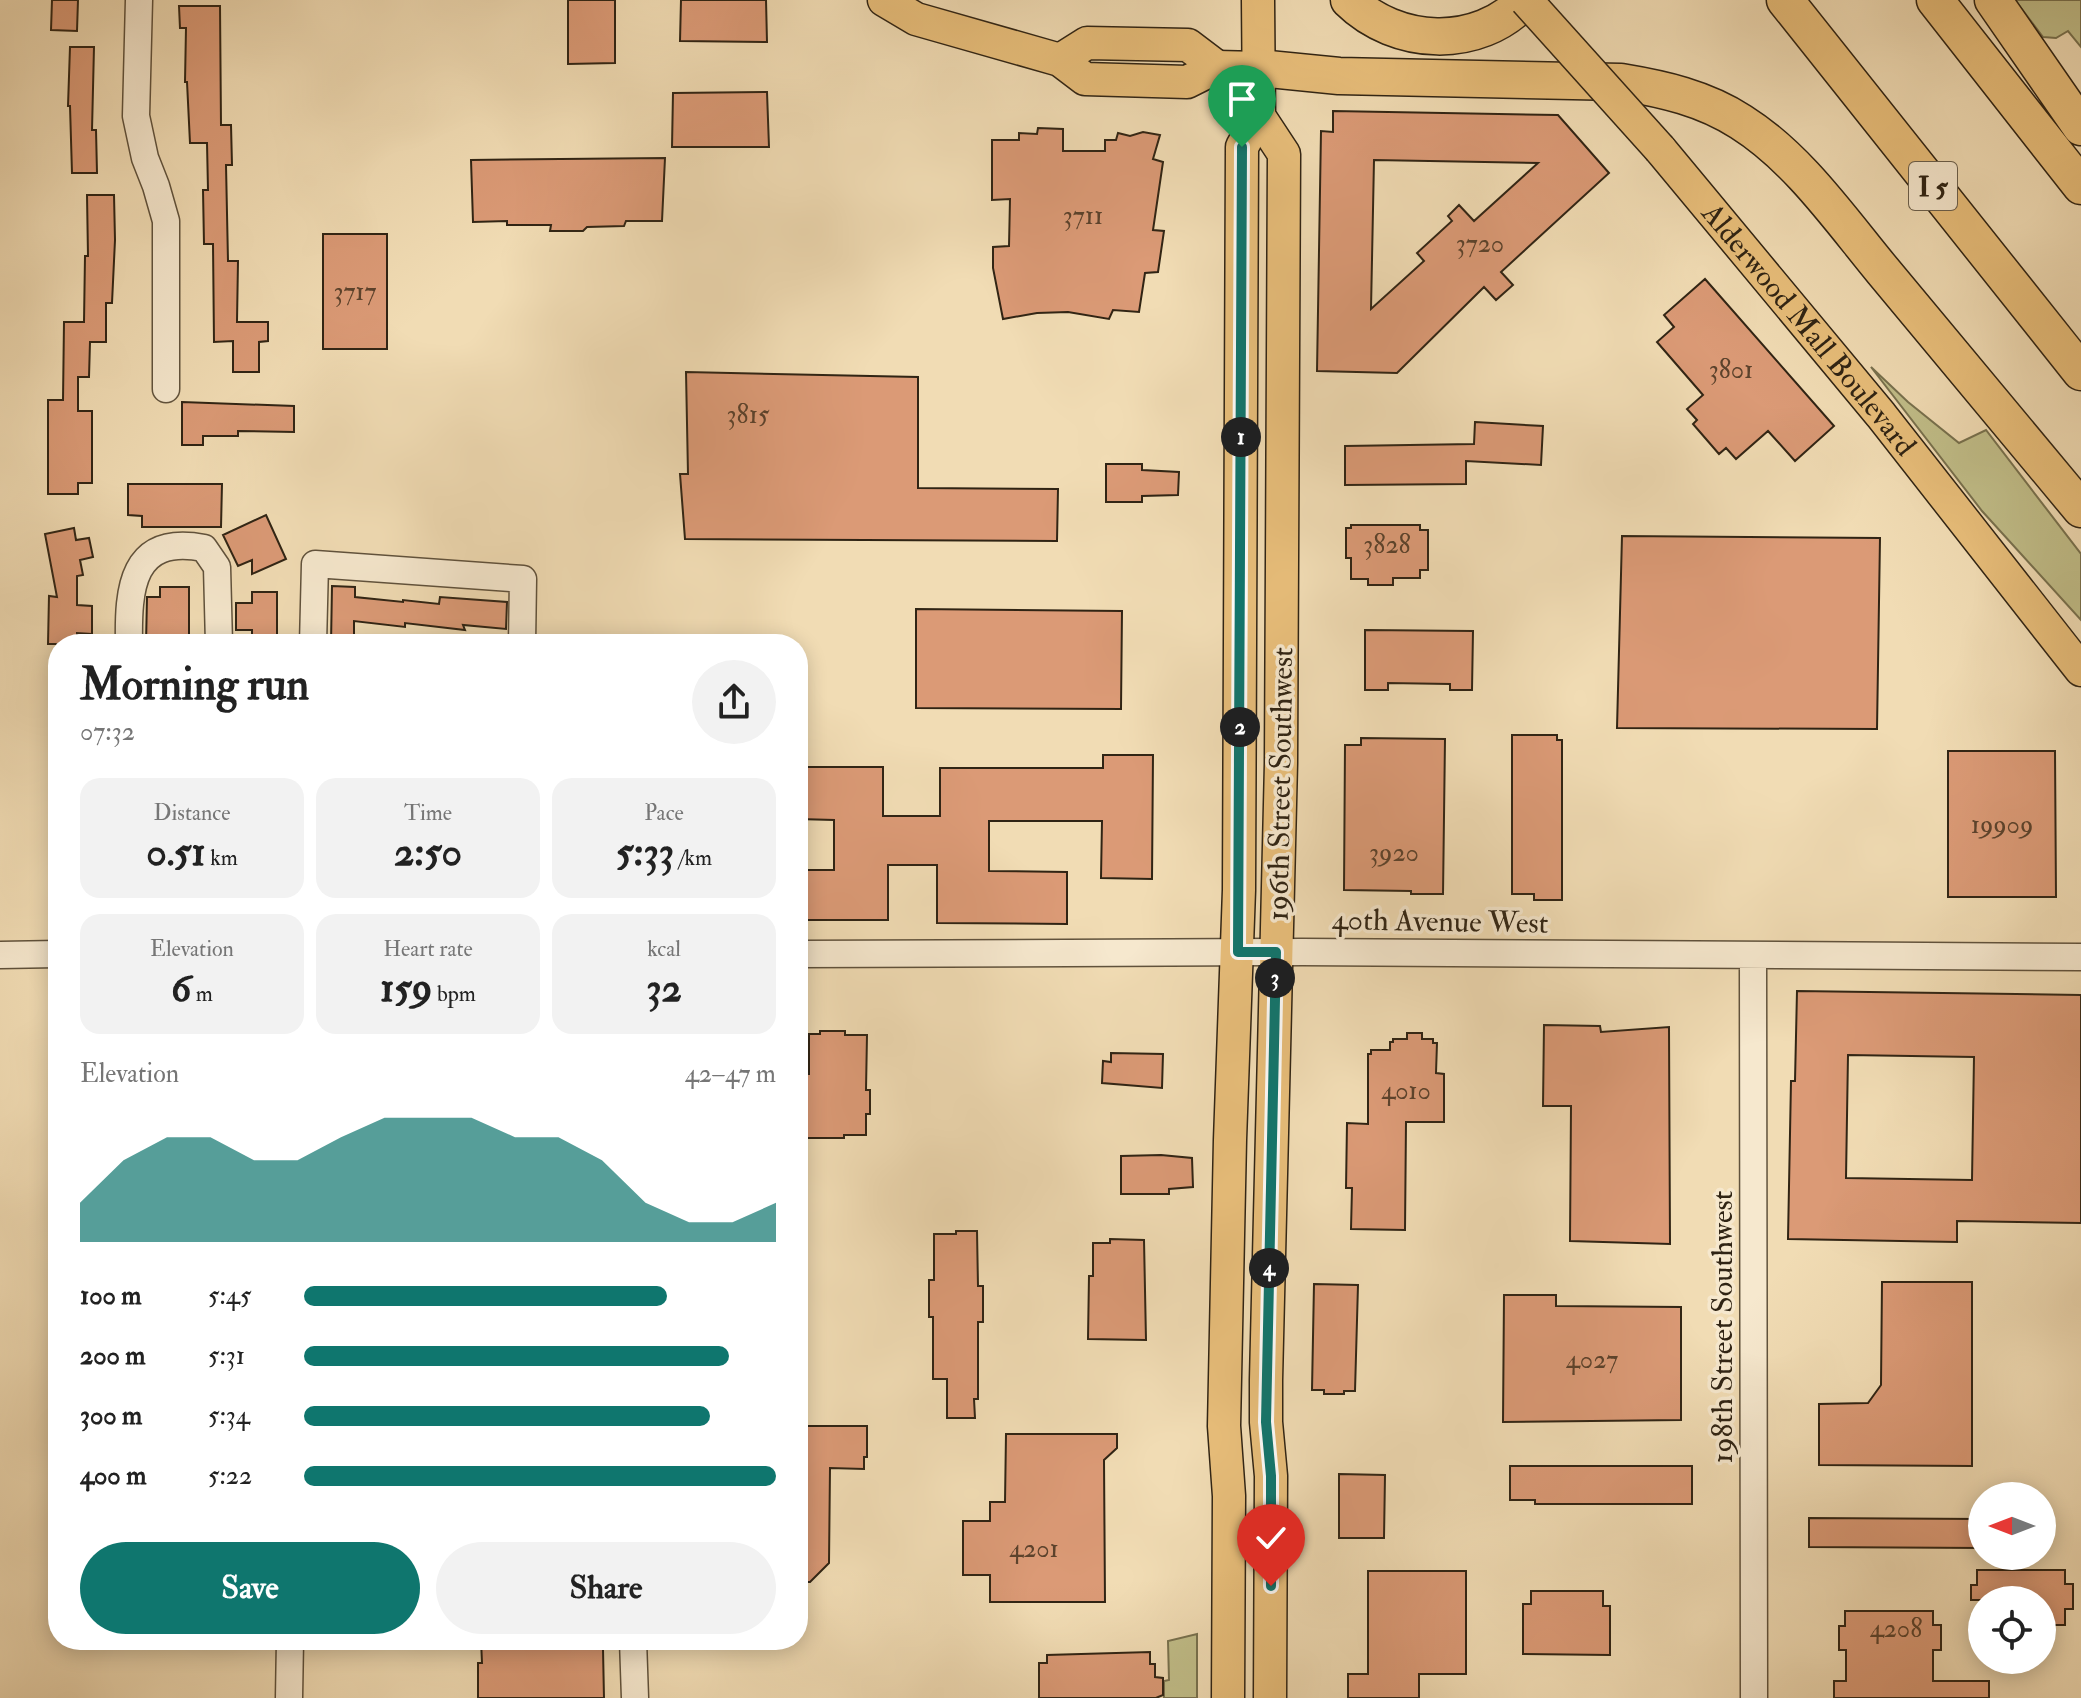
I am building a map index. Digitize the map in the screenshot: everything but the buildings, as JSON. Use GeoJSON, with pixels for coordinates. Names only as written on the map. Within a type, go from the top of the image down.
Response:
{"type":"FeatureCollection","features":[{"type":"Feature","properties":{"kind":"highway"},"geometry":{"type":"LineString","coordinates":[[1349,0],[1366,15],[1395,30],[1439,37],[1490,25],[1525,0]]}},
{"type":"Feature","properties":{"kind":"highway","name":"I 5"},"geometry":{"type":"LineString","coordinates":[[1785,0],[2081,372]]}},
{"type":"Feature","properties":{"kind":"highway"},"geometry":{"type":"LineString","coordinates":[[1935,0],[2081,186]]}},
{"type":"Feature","properties":{"kind":"highway"},"geometry":{"type":"LineString","coordinates":[[1993,0],[2081,127]]}},
{"type":"Feature","properties":{"kind":"highway"},"geometry":{"type":"LineString","coordinates":[[1259,68],[1339,76],[1621,82],[1660,88],[1698,100],[1739,120],[1768,141],[1819,194],[2081,509]]}},
{"type":"Feature","properties":{"kind":"main road"},"geometry":{"type":"LineString","coordinates":[[856,0],[859,3],[875,0]]}},
{"type":"Feature","properties":{"kind":"main road"},"geometry":{"type":"LineString","coordinates":[[884,0],[919,9],[1060,60],[1085,79],[1187,82],[1217,67],[1259,68]]}},
{"type":"Feature","properties":{"kind":"main road","name":"196th Street Southwest"},"geometry":{"type":"LineString","coordinates":[[1228,1698],[1229,1496],[1224,1426],[1238,952],[1242,147],[1259,116],[1258,0]]}},
{"type":"Feature","properties":{"kind":"main road","name":"Alderwood Mall Boulevard"},"geometry":{"type":"LineString","coordinates":[[1525,0],[1660,149],[1872,404],[2081,670]]}},
{"type":"Feature","properties":{"kind":"main road","name":"196th Street Southwest"},"geometry":{"type":"LineString","coordinates":[[1259,116],[1284,154],[1283,612],[1266,1394],[1271,1476],[1270,1698]]}},
{"type":"Feature","properties":{"kind":"street"},"geometry":{"type":"LineString","coordinates":[[139,0],[136,116],[145,158],[166,221],[166,389]]}},
{"type":"Feature","properties":{"kind":"street"},"geometry":{"type":"LineString","coordinates":[[129,634],[129,598],[134,577],[142,564],[156,553],[183,545],[204,548],[215,561],[219,634]]}},
{"type":"Feature","properties":{"kind":"street"},"geometry":{"type":"LineString","coordinates":[[313,634],[315,564],[523,579],[522,634]]}},
{"type":"Feature","properties":{"kind":"street","name":"40th Avenue West"},"geometry":{"type":"LineString","coordinates":[[808,954],[1276,952],[2081,957]]}},
{"type":"Feature","properties":{"kind":"street"},"geometry":{"type":"LineString","coordinates":[[0,955],[48,954]]}},
{"type":"Feature","properties":{"kind":"street","name":"198th Street Southwest"},"geometry":{"type":"LineString","coordinates":[[1753,956],[1754,1698]]}},
{"type":"Feature","properties":{"kind":"street"},"geometry":{"type":"LineString","coordinates":[[289,1698],[290,1650]]}},
{"type":"Feature","properties":{"kind":"street"},"geometry":{"type":"LineString","coordinates":[[633,1650],[635,1698]]}},
{"type":"Feature","properties":{"kind":"shaded area"},"geometry":{"type":"Polygon","coordinates":[[[2015,0],[2081,0],[2081,47],[2068,31],[2056,38],[2043,37],[2015,0]]]}},
{"type":"Feature","properties":{"kind":"shaded area"},"geometry":{"type":"Polygon","coordinates":[[[1871,367],[1959,443],[1986,430],[2081,554],[2081,620],[1982,511],[1871,367]]]}},
{"type":"Feature","properties":{"kind":"shaded area"},"geometry":{"type":"Polygon","coordinates":[[[1197,1634],[1197,1698],[1164,1698],[1164,1681],[1169,1680],[1168,1641],[1197,1634]]]}},
{"type":"Feature","properties":{"kind":"route"},"geometry":{"type":"LineString","coordinates":[[1242,147],[1238,952],[1276,952],[1266,1422],[1271,1476],[1271,1586]]}}]}
